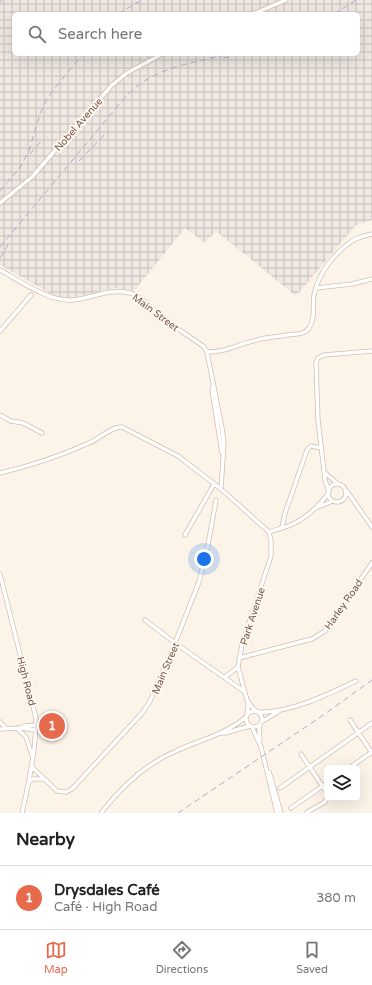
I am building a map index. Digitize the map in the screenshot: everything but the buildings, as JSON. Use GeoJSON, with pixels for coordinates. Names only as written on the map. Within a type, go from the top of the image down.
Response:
{"type":"FeatureCollection","features":[{"type":"Feature","properties":{"kind":"street"},"geometry":{"type":"LineString","coordinates":[[258,12],[286,0]]}},
{"type":"Feature","properties":{"kind":"street","name":"Nobel Avenue"},"geometry":{"type":"LineString","coordinates":[[0,203],[32,177],[112,85],[122,76],[158,56]]}},
{"type":"Feature","properties":{"kind":"street"},"geometry":{"type":"LineString","coordinates":[[221,489],[224,443],[207,352],[224,351],[258,339],[305,332],[309,328],[312,320],[314,295],[323,272],[352,241],[372,234]]}},
{"type":"Feature","properties":{"kind":"street","name":"Main Street"},"geometry":{"type":"LineString","coordinates":[[0,270],[44,294],[58,299],[71,300],[114,292],[131,293],[141,299],[158,315],[199,343],[207,352]]}},
{"type":"Feature","properties":{"kind":"street"},"geometry":{"type":"LineString","coordinates":[[316,288],[352,284],[372,279]]}},
{"type":"Feature","properties":{"kind":"street"},"geometry":{"type":"LineString","coordinates":[[0,331],[32,295]]}},
{"type":"Feature","properties":{"kind":"street"},"geometry":{"type":"LineString","coordinates":[[333,501],[330,498],[327,486],[321,448],[316,392],[317,360],[324,355],[372,351]]}},
{"type":"Feature","properties":{"kind":"street"},"geometry":{"type":"LineString","coordinates":[[0,415],[11,420],[24,422],[42,433]]}},
{"type":"Feature","properties":{"kind":"street"},"geometry":{"type":"LineString","coordinates":[[0,473],[30,465],[89,443],[100,438],[114,428],[122,427],[178,456],[221,489],[269,532],[294,524],[317,507],[329,492],[331,487],[338,484]]}},
{"type":"Feature","properties":{"kind":"street"},"geometry":{"type":"LineString","coordinates":[[282,527],[307,450],[311,446],[321,448]]}},
{"type":"Feature","properties":{"kind":"street"},"geometry":{"type":"LineString","coordinates":[[325,473],[345,489],[372,527]]}},
{"type":"Feature","properties":{"kind":"street"},"geometry":{"type":"LineString","coordinates":[[327,486],[333,480]]}},
{"type":"Feature","properties":{"kind":"street"},"geometry":{"type":"LineString","coordinates":[[185,535],[214,484]]}},
{"type":"Feature","properties":{"kind":"street"},"geometry":{"type":"LineString","coordinates":[[343,500],[346,494],[345,489]]}},
{"type":"Feature","properties":{"kind":"street"},"geometry":{"type":"LineString","coordinates":[[317,507],[333,501],[338,502],[353,499]]}},
{"type":"Feature","properties":{"kind":"street","name":"Main Street"},"geometry":{"type":"LineString","coordinates":[[44,780],[61,792],[66,792],[72,789],[142,712],[150,701],[175,643],[204,568],[216,500]]}},
{"type":"Feature","properties":{"kind":"street","name":"Park Avenue"},"geometry":{"type":"LineString","coordinates":[[257,711],[252,707],[248,700],[238,667],[242,644],[271,556],[271,541],[269,532]]}},
{"type":"Feature","properties":{"kind":"street","name":"Harley Road"},"geometry":{"type":"LineString","coordinates":[[239,658],[312,639],[325,631],[372,563]]}},
{"type":"Feature","properties":{"kind":"street","name":"High Road"},"geometry":{"type":"LineString","coordinates":[[0,574],[35,713],[36,730],[32,767],[22,813]]}},
{"type":"Feature","properties":{"kind":"street"},"geometry":{"type":"LineString","coordinates":[[145,620],[245,692]]}},
{"type":"Feature","properties":{"kind":"street"},"geometry":{"type":"LineString","coordinates":[[225,678],[238,667]]}},
{"type":"Feature","properties":{"kind":"street"},"geometry":{"type":"LineString","coordinates":[[221,733],[256,727],[273,714],[322,698],[356,681]]}},
{"type":"Feature","properties":{"kind":"street","name":"Park Avenue"},"geometry":{"type":"LineString","coordinates":[[246,716],[248,700]]}},
{"type":"Feature","properties":{"kind":"street"},"geometry":{"type":"LineString","coordinates":[[101,813],[120,790],[144,768],[176,750],[221,733],[239,722],[252,711],[267,712],[283,710]]}},
{"type":"Feature","properties":{"kind":"street"},"geometry":{"type":"LineString","coordinates":[[257,711],[262,718],[259,733],[261,747],[277,813]]}},
{"type":"Feature","properties":{"kind":"street"},"geometry":{"type":"LineString","coordinates":[[246,716],[246,721],[251,727],[261,747]]}},
{"type":"Feature","properties":{"kind":"street"},"geometry":{"type":"LineString","coordinates":[[350,720],[372,753],[354,765]]}},
{"type":"Feature","properties":{"kind":"street"},"geometry":{"type":"LineString","coordinates":[[0,722],[6,728]]}},
{"type":"Feature","properties":{"kind":"street"},"geometry":{"type":"LineString","coordinates":[[280,788],[372,723]]}},
{"type":"Feature","properties":{"kind":"street"},"geometry":{"type":"LineString","coordinates":[[19,728],[36,725]]}},
{"type":"Feature","properties":{"kind":"street"},"geometry":{"type":"LineString","coordinates":[[19,728],[26,737],[32,756]]}},
{"type":"Feature","properties":{"kind":"street"},"geometry":{"type":"LineString","coordinates":[[0,729],[19,728],[36,730]]}},
{"type":"Feature","properties":{"kind":"street"},"geometry":{"type":"LineString","coordinates":[[291,808],[323,786],[301,754]]}},
{"type":"Feature","properties":{"kind":"street"},"geometry":{"type":"LineString","coordinates":[[32,767],[44,780]]}},
{"type":"Feature","properties":{"kind":"street"},"geometry":{"type":"LineString","coordinates":[[267,770],[272,778],[281,813]]}},
{"type":"Feature","properties":{"kind":"street"},"geometry":{"type":"LineString","coordinates":[[28,783],[33,779],[44,780]]}},
{"type":"Feature","properties":{"kind":"street"},"geometry":{"type":"LineString","coordinates":[[306,813],[325,801]]}},
{"type":"Feature","properties":{"kind":"shaded area"},"geometry":{"type":"Polygon","coordinates":[[[0,0],[372,0],[372,220],[356,225],[296,296],[216,231],[205,243],[185,228],[134,291],[115,288],[71,298],[55,296],[0,265],[0,0]]]}},
{"type":"Feature","properties":{"kind":"railway"},"geometry":{"type":"LineString","coordinates":[[121,12],[143,0]]}},
{"type":"Feature","properties":{"kind":"railway"},"geometry":{"type":"LineString","coordinates":[[337,12],[356,0]]}},
{"type":"Feature","properties":{"kind":"railway"},"geometry":{"type":"LineString","coordinates":[[19,169],[29,151],[40,114],[46,101],[81,56]]}},
{"type":"Feature","properties":{"kind":"railway"},"geometry":{"type":"LineString","coordinates":[[0,247],[126,96],[137,86],[161,72],[220,56]]}},
{"type":"Feature","properties":{"kind":"railway"},"geometry":{"type":"LineString","coordinates":[[223,58],[232,56]]}},
{"type":"Feature","properties":{"kind":"railway"},"geometry":{"type":"LineString","coordinates":[[79,161],[108,131]]}},
{"type":"Feature","properties":{"kind":"railway"},"geometry":{"type":"LineString","coordinates":[[30,154],[43,139]]}},
{"type":"Feature","properties":{"kind":"railway"},"geometry":{"type":"LineString","coordinates":[[0,191],[22,165]]}},
{"type":"Feature","properties":{"kind":"railway"},"geometry":{"type":"LineString","coordinates":[[0,258],[9,243]]}},
{"type":"Feature","properties":{"kind":"railway"},"geometry":{"type":"LineString","coordinates":[[178,813],[322,716],[372,680]]}},
{"type":"Feature","properties":{"kind":"place","name":"Drysdales Café"},"geometry":{"type":"Point","coordinates":[52,726]}}]}
